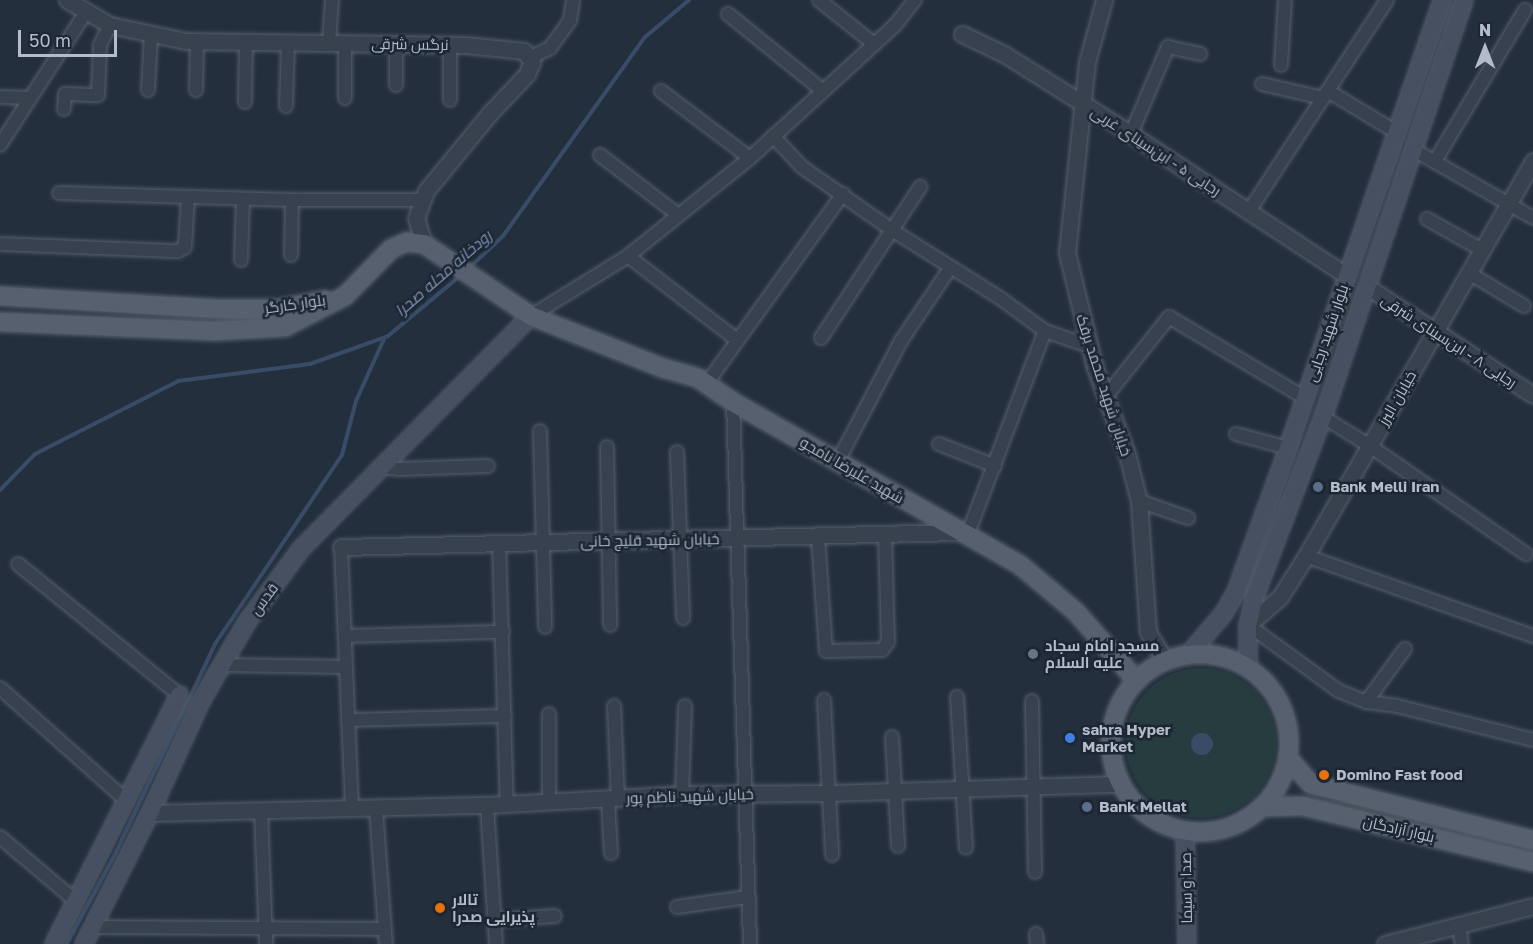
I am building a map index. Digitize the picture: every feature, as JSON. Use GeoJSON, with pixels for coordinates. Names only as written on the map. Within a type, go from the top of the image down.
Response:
{"type":"FeatureCollection","features":[{"type":"Feature","properties":{"kind":"main road","name":"بلوار شهید رجایی"},"geometry":{"type":"LineString","coordinates":[[1189,654],[1224,613],[1236,592],[1398,133],[1442,0]]}},
{"type":"Feature","properties":{"kind":"main road","name":"بلوار شهید رجایی"},"geometry":{"type":"LineString","coordinates":[[1248,667],[1248,625],[1254,596],[1323,417],[1464,0]]}},
{"type":"Feature","properties":{"kind":"main road"},"geometry":{"type":"LineString","coordinates":[[345,296],[391,249],[407,242],[424,244]]}},
{"type":"Feature","properties":{"kind":"main road","name":"شهید علیرضا نامجو"},"geometry":{"type":"LineString","coordinates":[[424,244],[531,316],[706,383],[733,402],[1020,565],[1076,612],[1136,680]]}},
{"type":"Feature","properties":{"kind":"main road"},"geometry":{"type":"LineString","coordinates":[[1347,275],[1366,286]]}},
{"type":"Feature","properties":{"kind":"main road","name":"بلوار کارگر"},"geometry":{"type":"LineString","coordinates":[[0,296],[218,309],[278,309],[345,296]]}},
{"type":"Feature","properties":{"kind":"main road","name":"بلوار کارگر"},"geometry":{"type":"LineString","coordinates":[[0,322],[216,331],[285,327],[345,296]]}},
{"type":"Feature","properties":{"kind":"main road","name":"قدس"},"geometry":{"type":"LineString","coordinates":[[84,944],[150,813],[201,700],[247,622],[301,549],[531,316]]}},
{"type":"Feature","properties":{"kind":"main road"},"geometry":{"type":"LineString","coordinates":[[1189,654],[1208,654],[1229,658],[1248,667],[1268,684],[1282,707],[1290,732],[1289,759],[1280,785],[1263,807],[1240,824],[1213,832],[1185,832],[1158,823],[1136,806],[1119,784],[1111,757],[1111,729],[1120,702],[1136,680],[1165,660],[1189,654]]}},
{"type":"Feature","properties":{"kind":"main road"},"geometry":{"type":"LineString","coordinates":[[54,944],[179,694]]}},
{"type":"Feature","properties":{"kind":"main road"},"geometry":{"type":"LineString","coordinates":[[151,753],[173,763]]}},
{"type":"Feature","properties":{"kind":"main road","name":"بلوار آزادگان"},"geometry":{"type":"LineString","coordinates":[[1289,759],[1311,784],[1524,838]]}},
{"type":"Feature","properties":{"kind":"main road","name":"بلوار آزادگان"},"geometry":{"type":"LineString","coordinates":[[1263,807],[1303,806],[1509,855],[1532,857]]}},
{"type":"Feature","properties":{"kind":"main road","name":"صدا و سیما"},"geometry":{"type":"LineString","coordinates":[[1185,832],[1187,944]]}},
{"type":"Feature","properties":{"kind":"main road"},"geometry":{"type":"LineString","coordinates":[[1509,855],[1524,838]]}},
{"type":"Feature","properties":{"kind":"street","name":"نرگس شرقی"},"geometry":{"type":"LineString","coordinates":[[67,0],[110,25],[151,35],[197,41],[511,48],[525,51],[529,58]]}},
{"type":"Feature","properties":{"kind":"street"},"geometry":{"type":"LineString","coordinates":[[329,43],[332,0]]}},
{"type":"Feature","properties":{"kind":"street"},"geometry":{"type":"LineString","coordinates":[[424,244],[416,218],[426,190],[527,74],[532,62],[529,58],[550,48],[570,20],[573,0]]}},
{"type":"Feature","properties":{"kind":"street"},"geometry":{"type":"LineString","coordinates":[[819,0],[874,44]]}},
{"type":"Feature","properties":{"kind":"street"},"geometry":{"type":"LineString","coordinates":[[531,316],[628,256],[677,214],[750,158],[896,24],[915,0]]}},
{"type":"Feature","properties":{"kind":"street","name":"خیابان شهید محمد برفک"},"geometry":{"type":"LineString","coordinates":[[1104,0],[1087,62],[1067,253],[1089,346],[1127,454],[1139,501],[1148,632],[1165,660]]}},
{"type":"Feature","properties":{"kind":"street"},"geometry":{"type":"LineString","coordinates":[[1281,65],[1285,0]]}},
{"type":"Feature","properties":{"kind":"street"},"geometry":{"type":"LineString","coordinates":[[1249,211],[1387,0]]}},
{"type":"Feature","properties":{"kind":"street"},"geometry":{"type":"LineString","coordinates":[[1435,161],[1525,10]]}},
{"type":"Feature","properties":{"kind":"street"},"geometry":{"type":"LineString","coordinates":[[0,145],[86,12]]}},
{"type":"Feature","properties":{"kind":"street"},"geometry":{"type":"LineString","coordinates":[[728,14],[823,91]]}},
{"type":"Feature","properties":{"kind":"street"},"geometry":{"type":"LineString","coordinates":[[64,109],[65,94],[98,95],[100,45],[110,25]]}},
{"type":"Feature","properties":{"kind":"street","name":"رجایی ۵ - ابن‌سینای غربی"},"geometry":{"type":"LineString","coordinates":[[962,34],[1004,54],[1084,104],[1347,275]]}},
{"type":"Feature","properties":{"kind":"street"},"geometry":{"type":"LineString","coordinates":[[148,90],[151,35]]}},
{"type":"Feature","properties":{"kind":"street"},"geometry":{"type":"LineString","coordinates":[[196,90],[197,41]]}},
{"type":"Feature","properties":{"kind":"street"},"geometry":{"type":"LineString","coordinates":[[245,102],[246,41]]}},
{"type":"Feature","properties":{"kind":"street"},"geometry":{"type":"LineString","coordinates":[[286,106],[288,42]]}},
{"type":"Feature","properties":{"kind":"street"},"geometry":{"type":"LineString","coordinates":[[345,43],[345,98]]}},
{"type":"Feature","properties":{"kind":"street"},"geometry":{"type":"LineString","coordinates":[[396,44],[396,85]]}},
{"type":"Feature","properties":{"kind":"street"},"geometry":{"type":"LineString","coordinates":[[450,45],[450,100]]}},
{"type":"Feature","properties":{"kind":"street"},"geometry":{"type":"LineString","coordinates":[[1131,134],[1168,46],[1200,54]]}},
{"type":"Feature","properties":{"kind":"street"},"geometry":{"type":"LineString","coordinates":[[1262,84],[1325,94],[1398,133]]}},
{"type":"Feature","properties":{"kind":"street"},"geometry":{"type":"LineString","coordinates":[[661,92],[750,158]]}},
{"type":"Feature","properties":{"kind":"street"},"geometry":{"type":"LineString","coordinates":[[0,97],[30,98]]}},
{"type":"Feature","properties":{"kind":"street"},"geometry":{"type":"LineString","coordinates":[[773,136],[802,167],[892,230],[1000,298],[1045,330],[1089,346]]}},
{"type":"Feature","properties":{"kind":"street"},"geometry":{"type":"LineString","coordinates":[[1414,150],[1533,218]]}},
{"type":"Feature","properties":{"kind":"street"},"geometry":{"type":"LineString","coordinates":[[600,155],[677,214]]}},
{"type":"Feature","properties":{"kind":"street","name":"خیابان البرز"},"geometry":{"type":"LineString","coordinates":[[1248,625],[1280,597],[1306,556],[1533,161]]}},
{"type":"Feature","properties":{"kind":"street"},"geometry":{"type":"LineString","coordinates":[[821,338],[920,188]]}},
{"type":"Feature","properties":{"kind":"street"},"geometry":{"type":"LineString","coordinates":[[59,193],[292,200],[422,200]]}},
{"type":"Feature","properties":{"kind":"street"},"geometry":{"type":"LineString","coordinates":[[706,383],[843,194]]}},
{"type":"Feature","properties":{"kind":"street"},"geometry":{"type":"LineString","coordinates":[[0,244],[178,251],[185,247],[188,197]]}},
{"type":"Feature","properties":{"kind":"street"},"geometry":{"type":"LineString","coordinates":[[241,260],[243,199]]}},
{"type":"Feature","properties":{"kind":"street"},"geometry":{"type":"LineString","coordinates":[[291,255],[292,200]]}},
{"type":"Feature","properties":{"kind":"street"},"geometry":{"type":"LineString","coordinates":[[1427,219],[1482,250]]}},
{"type":"Feature","properties":{"kind":"street"},"geometry":{"type":"LineString","coordinates":[[628,256],[737,340]]}},
{"type":"Feature","properties":{"kind":"street"},"geometry":{"type":"LineString","coordinates":[[838,461],[901,341],[950,268]]}},
{"type":"Feature","properties":{"kind":"street"},"geometry":{"type":"LineString","coordinates":[[1469,273],[1524,306]]}},
{"type":"Feature","properties":{"kind":"street","name":"رجایی ۸ - ابن‌سینای شرقی"},"geometry":{"type":"LineString","coordinates":[[1366,286],[1533,395]]}},
{"type":"Feature","properties":{"kind":"street"},"geometry":{"type":"LineString","coordinates":[[1107,395],[1169,317],[1305,398]]}},
{"type":"Feature","properties":{"kind":"street"},"geometry":{"type":"LineString","coordinates":[[963,534],[996,466],[1045,330]]}},
{"type":"Feature","properties":{"kind":"street"},"geometry":{"type":"LineString","coordinates":[[733,402],[750,944]]}},
{"type":"Feature","properties":{"kind":"street"},"geometry":{"type":"LineString","coordinates":[[1323,417],[1370,446],[1526,554]]}},
{"type":"Feature","properties":{"kind":"street"},"geometry":{"type":"LineString","coordinates":[[540,431],[544,627]]}},
{"type":"Feature","properties":{"kind":"street"},"geometry":{"type":"LineString","coordinates":[[1236,434],[1288,448]]}},
{"type":"Feature","properties":{"kind":"street"},"geometry":{"type":"LineString","coordinates":[[939,444],[996,466]]}},
{"type":"Feature","properties":{"kind":"street"},"geometry":{"type":"LineString","coordinates":[[607,447],[610,625]]}},
{"type":"Feature","properties":{"kind":"street"},"geometry":{"type":"LineString","coordinates":[[676,452],[683,618]]}},
{"type":"Feature","properties":{"kind":"street"},"geometry":{"type":"LineString","coordinates":[[382,466],[399,469],[488,466]]}},
{"type":"Feature","properties":{"kind":"street"},"geometry":{"type":"LineString","coordinates":[[1139,501],[1188,518]]}},
{"type":"Feature","properties":{"kind":"street","name":"خیابان شهید قلیچ خانی"},"geometry":{"type":"LineString","coordinates":[[341,547],[963,534]]}},
{"type":"Feature","properties":{"kind":"street"},"geometry":{"type":"LineString","coordinates":[[818,537],[826,651],[882,650],[888,642],[885,535]]}},
{"type":"Feature","properties":{"kind":"street"},"geometry":{"type":"LineString","coordinates":[[499,542],[507,804]]}},
{"type":"Feature","properties":{"kind":"street"},"geometry":{"type":"LineString","coordinates":[[341,547],[352,809]]}},
{"type":"Feature","properties":{"kind":"street"},"geometry":{"type":"LineString","coordinates":[[1306,556],[1533,636]]}},
{"type":"Feature","properties":{"kind":"street"},"geometry":{"type":"LineString","coordinates":[[18,564],[179,694]]}},
{"type":"Feature","properties":{"kind":"street"},"geometry":{"type":"LineString","coordinates":[[1248,625],[1339,691],[1366,702],[1397,706],[1533,740]]}},
{"type":"Feature","properties":{"kind":"street"},"geometry":{"type":"LineString","coordinates":[[345,636],[503,632]]}},
{"type":"Feature","properties":{"kind":"street"},"geometry":{"type":"LineString","coordinates":[[1366,702],[1405,649]]}},
{"type":"Feature","properties":{"kind":"street"},"geometry":{"type":"LineString","coordinates":[[222,665],[346,667]]}},
{"type":"Feature","properties":{"kind":"street"},"geometry":{"type":"LineString","coordinates":[[0,688],[127,801]]}},
{"type":"Feature","properties":{"kind":"street"},"geometry":{"type":"LineString","coordinates":[[957,697],[966,848]]}},
{"type":"Feature","properties":{"kind":"street"},"geometry":{"type":"LineString","coordinates":[[824,700],[832,855]]}},
{"type":"Feature","properties":{"kind":"street"},"geometry":{"type":"LineString","coordinates":[[1032,701],[1035,872]]}},
{"type":"Feature","properties":{"kind":"street"},"geometry":{"type":"LineString","coordinates":[[611,853],[614,706]]}},
{"type":"Feature","properties":{"kind":"street"},"geometry":{"type":"LineString","coordinates":[[682,794],[685,706]]}},
{"type":"Feature","properties":{"kind":"street"},"geometry":{"type":"LineString","coordinates":[[549,714],[549,802]]}},
{"type":"Feature","properties":{"kind":"street"},"geometry":{"type":"LineString","coordinates":[[348,720],[505,716]]}},
{"type":"Feature","properties":{"kind":"street"},"geometry":{"type":"LineString","coordinates":[[892,737],[898,846]]}},
{"type":"Feature","properties":{"kind":"street","name":"خیابان شهید ناظم پور"},"geometry":{"type":"LineString","coordinates":[[150,813],[376,809],[613,800],[682,794],[828,793],[1119,784]]}},
{"type":"Feature","properties":{"kind":"street"},"geometry":{"type":"LineString","coordinates":[[487,805],[496,944]]}},
{"type":"Feature","properties":{"kind":"street"},"geometry":{"type":"LineString","coordinates":[[376,809],[386,944]]}},
{"type":"Feature","properties":{"kind":"street"},"geometry":{"type":"LineString","coordinates":[[261,811],[266,944]]}},
{"type":"Feature","properties":{"kind":"street"},"geometry":{"type":"LineString","coordinates":[[0,837],[77,902]]}},
{"type":"Feature","properties":{"kind":"street"},"geometry":{"type":"LineString","coordinates":[[677,907],[747,897]]}},
{"type":"Feature","properties":{"kind":"street"},"geometry":{"type":"LineString","coordinates":[[1384,944],[1533,909]]}},
{"type":"Feature","properties":{"kind":"street"},"geometry":{"type":"LineString","coordinates":[[495,920],[555,916]]}},
{"type":"Feature","properties":{"kind":"street"},"geometry":{"type":"LineString","coordinates":[[1460,926],[1462,944]]}},
{"type":"Feature","properties":{"kind":"street"},"geometry":{"type":"LineString","coordinates":[[93,927],[265,930],[385,929]]}},
{"type":"Feature","properties":{"kind":"green space"},"geometry":{"type":"Polygon","coordinates":[[[1201,668],[1230,674],[1254,690],[1270,714],[1276,743],[1270,772],[1254,796],[1230,812],[1201,818],[1172,812],[1148,796],[1132,772],[1126,743],[1132,714],[1148,690],[1172,674],[1201,668]]]}},
{"type":"Feature","properties":{"kind":"green space"},"geometry":{"type":"Polygon","coordinates":[[[1317,799],[1347,802],[1506,841],[1505,844],[1447,835],[1315,802],[1317,799]]]}},
{"type":"Feature","properties":{"kind":"water"},"geometry":{"type":"Polygon","coordinates":[[[1202,733],[1210,736],[1213,744],[1210,752],[1202,755],[1194,752],[1191,744],[1194,736],[1202,733]]]}},
{"type":"Feature","properties":{"kind":"waterway","name":"رودخانه محله صحرا"},"geometry":{"type":"LineString","coordinates":[[470,267],[503,236],[644,38],[689,0]]}},
{"type":"Feature","properties":{"kind":"waterway","name":"رودخانه محله صحرا"},"geometry":{"type":"LineString","coordinates":[[0,490],[35,454],[178,381],[310,364],[388,336],[460,276]]}},
{"type":"Feature","properties":{"kind":"waterway"},"geometry":{"type":"LineString","coordinates":[[67,944],[115,854],[215,644],[342,455],[356,401],[384,339]]}},
{"type":"Feature","properties":{"kind":"place","name":"Bank Melli Iran"},"geometry":{"type":"Point","coordinates":[1318,487]}},
{"type":"Feature","properties":{"kind":"place","name":"مسجد امام سجاد علیه السلام"},"geometry":{"type":"Point","coordinates":[1033,654]}},
{"type":"Feature","properties":{"kind":"place","name":"sahra Hyper Market"},"geometry":{"type":"Point","coordinates":[1070,738]}},
{"type":"Feature","properties":{"kind":"place","name":"Domino Fast food"},"geometry":{"type":"Point","coordinates":[1324,775]}},
{"type":"Feature","properties":{"kind":"place","name":"Bank Mellat"},"geometry":{"type":"Point","coordinates":[1087,807]}},
{"type":"Feature","properties":{"kind":"place","name":"تالار پذیرایی صدرا"},"geometry":{"type":"Point","coordinates":[440,908]}}]}
